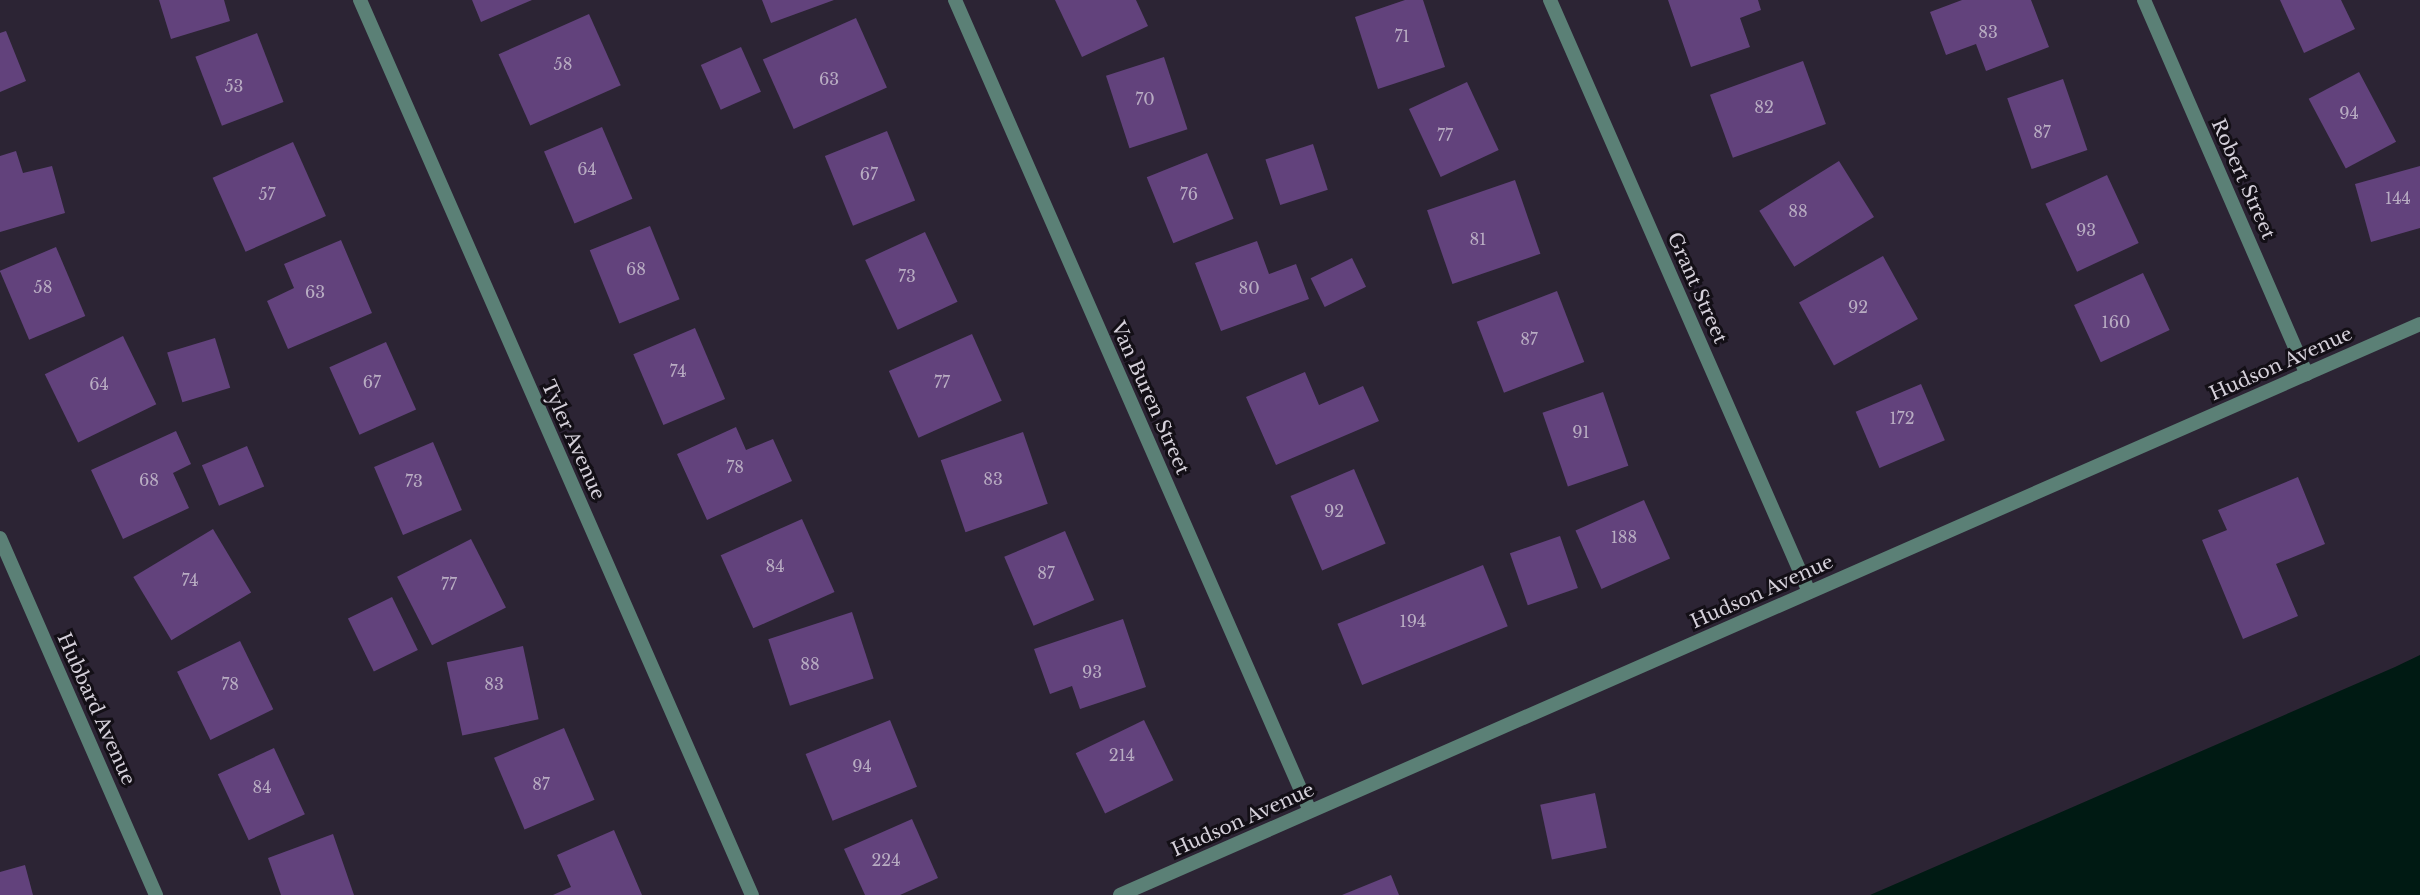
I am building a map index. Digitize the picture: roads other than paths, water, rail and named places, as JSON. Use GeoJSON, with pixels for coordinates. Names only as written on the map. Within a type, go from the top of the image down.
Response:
{"type":"FeatureCollection","features":[{"type":"Feature","properties":{"kind":"street","name":"Tyler Avenue"},"geometry":{"type":"LineString","coordinates":[[360,0],[752,895]]}},
{"type":"Feature","properties":{"kind":"street","name":"Van Buren Street"},"geometry":{"type":"LineString","coordinates":[[955,0],[1310,811]]}},
{"type":"Feature","properties":{"kind":"street","name":"Grant Street"},"geometry":{"type":"LineString","coordinates":[[1550,0],[1809,592]]}},
{"type":"Feature","properties":{"kind":"street","name":"Robert Street"},"geometry":{"type":"LineString","coordinates":[[2144,0],[2307,374]]}},
{"type":"Feature","properties":{"kind":"street","name":"Hudson Avenue"},"geometry":{"type":"LineString","coordinates":[[1120,895],[2420,324]]}},
{"type":"Feature","properties":{"kind":"street","name":"Hubbard Avenue"},"geometry":{"type":"LineString","coordinates":[[0,538],[156,895]]}}]}
